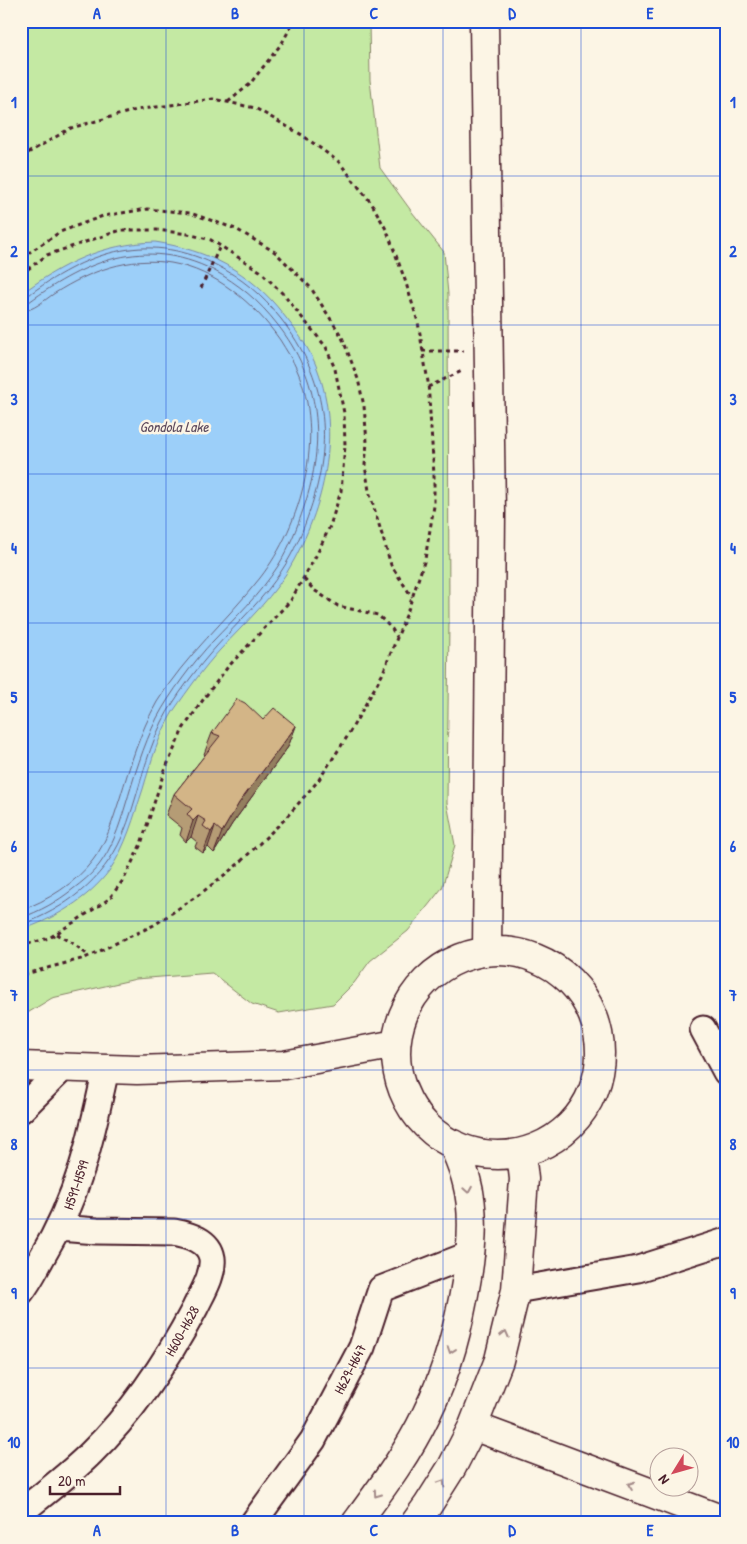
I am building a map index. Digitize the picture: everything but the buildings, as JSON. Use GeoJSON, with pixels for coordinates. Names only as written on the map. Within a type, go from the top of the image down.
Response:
{"type":"FeatureCollection","features":[{"type":"Feature","properties":{"kind":"street"},"geometry":{"type":"LineString","coordinates":[[484,21],[492,512],[487,951]]}},
{"type":"Feature","properties":{"kind":"street"},"geometry":{"type":"LineString","coordinates":[[487,951],[515,952],[541,960],[565,976],[583,997],[595,1023],[600,1050],[596,1078],[586,1104],[569,1126],[546,1143],[520,1153],[484,1154],[467,1150],[442,1138],[421,1120],[406,1097],[397,1071],[396,1044],[405,1010],[424,981],[453,961],[487,951]]}},
{"type":"Feature","properties":{"kind":"street"},"geometry":{"type":"LineString","coordinates":[[703,1029],[726,1072]]}},
{"type":"Feature","properties":{"kind":"street"},"geometry":{"type":"LineString","coordinates":[[21,1066],[137,1070],[284,1065],[396,1044]]}},
{"type":"Feature","properties":{"kind":"street"},"geometry":{"type":"LineString","coordinates":[[21,1110],[63,1068]]}},
{"type":"Feature","properties":{"kind":"street","name":"H591-H599"},"geometry":{"type":"LineString","coordinates":[[21,1292],[66,1213],[83,1168],[106,1069]]}},
{"type":"Feature","properties":{"kind":"street"},"geometry":{"type":"LineString","coordinates":[[356,1523],[397,1465],[426,1415],[455,1339],[470,1254],[472,1213],[467,1183],[453,1144]]}},
{"type":"Feature","properties":{"kind":"street"},"geometry":{"type":"LineString","coordinates":[[415,1523],[452,1467],[473,1426],[499,1360],[516,1290],[524,1179],[520,1153]]}},
{"type":"Feature","properties":{"kind":"street","name":"H600-H628"},"geometry":{"type":"LineString","coordinates":[[21,1512],[91,1454],[142,1394],[164,1363],[191,1314],[205,1288],[212,1265],[212,1256],[205,1245],[193,1237],[184,1234],[174,1232],[97,1231],[59,1228]]}},
{"type":"Feature","properties":{"kind":"street"},"geometry":{"type":"LineString","coordinates":[[516,1290],[638,1269],[726,1241]]}},
{"type":"Feature","properties":{"kind":"street","name":"H629-H647"},"geometry":{"type":"LineString","coordinates":[[253,1523],[312,1440],[362,1347],[381,1288],[470,1254]]}},
{"type":"Feature","properties":{"kind":"street"},"geometry":{"type":"LineString","coordinates":[[473,1426],[726,1521]]}},
{"type":"Feature","properties":{"kind":"path"},"geometry":{"type":"LineString","coordinates":[[227,102],[249,85],[282,43],[294,21]]}},
{"type":"Feature","properties":{"kind":"path"},"geometry":{"type":"LineString","coordinates":[[21,157],[71,128],[136,110],[214,99],[255,108],[302,135],[338,162],[372,204],[387,231],[418,322],[428,387],[434,475],[434,506],[425,559],[397,638],[382,675],[347,737],[318,781],[283,820],[237,865],[200,894],[154,925],[89,956],[21,975]]}},
{"type":"Feature","properties":{"kind":"path"},"geometry":{"type":"LineString","coordinates":[[21,258],[60,232],[103,216],[147,209],[190,213],[236,229],[275,252],[311,288],[342,337],[358,380],[364,406],[367,442],[365,465],[369,490],[391,565],[412,598]]}},
{"type":"Feature","properties":{"kind":"path"},"geometry":{"type":"LineString","coordinates":[[21,274],[47,255],[121,230],[157,230],[188,234],[211,240],[260,271],[284,294],[326,347],[335,369],[344,413],[345,446],[341,491],[327,533],[304,580],[291,600],[228,668],[183,729],[164,772],[141,844],[124,880],[109,899],[56,934],[21,946]]}},
{"type":"Feature","properties":{"kind":"path"},"geometry":{"type":"LineString","coordinates":[[201,288],[220,246]]}},
{"type":"Feature","properties":{"kind":"path"},"geometry":{"type":"LineString","coordinates":[[422,351],[489,355]]}},
{"type":"Feature","properties":{"kind":"path"},"geometry":{"type":"LineString","coordinates":[[428,387],[489,355]]}},
{"type":"Feature","properties":{"kind":"path"},"geometry":{"type":"LineString","coordinates":[[304,580],[314,590],[338,606],[378,615],[392,629],[397,638]]}},
{"type":"Feature","properties":{"kind":"path"},"geometry":{"type":"LineString","coordinates":[[56,934],[74,944],[89,956]]}},
{"type":"Feature","properties":{"kind":"green space"},"geometry":{"type":"Polygon","coordinates":[[[21,21],[369,21],[370,80],[380,168],[444,252],[448,294],[449,621],[447,803],[455,845],[442,888],[408,931],[370,961],[354,983],[333,1004],[279,1013],[252,1004],[212,973],[136,979],[52,998],[21,1017],[21,21]]]}},
{"type":"Feature","properties":{"kind":"water","name":"Gondola Lake"},"geometry":{"type":"Polygon","coordinates":[[[155,242],[210,257],[242,274],[270,299],[300,337],[315,363],[323,387],[328,412],[329,438],[322,489],[305,537],[287,573],[260,608],[208,664],[174,710],[156,748],[129,831],[109,871],[101,881],[70,907],[46,920],[21,930],[21,294],[52,273],[84,257],[118,247],[155,242]]]}}]}
